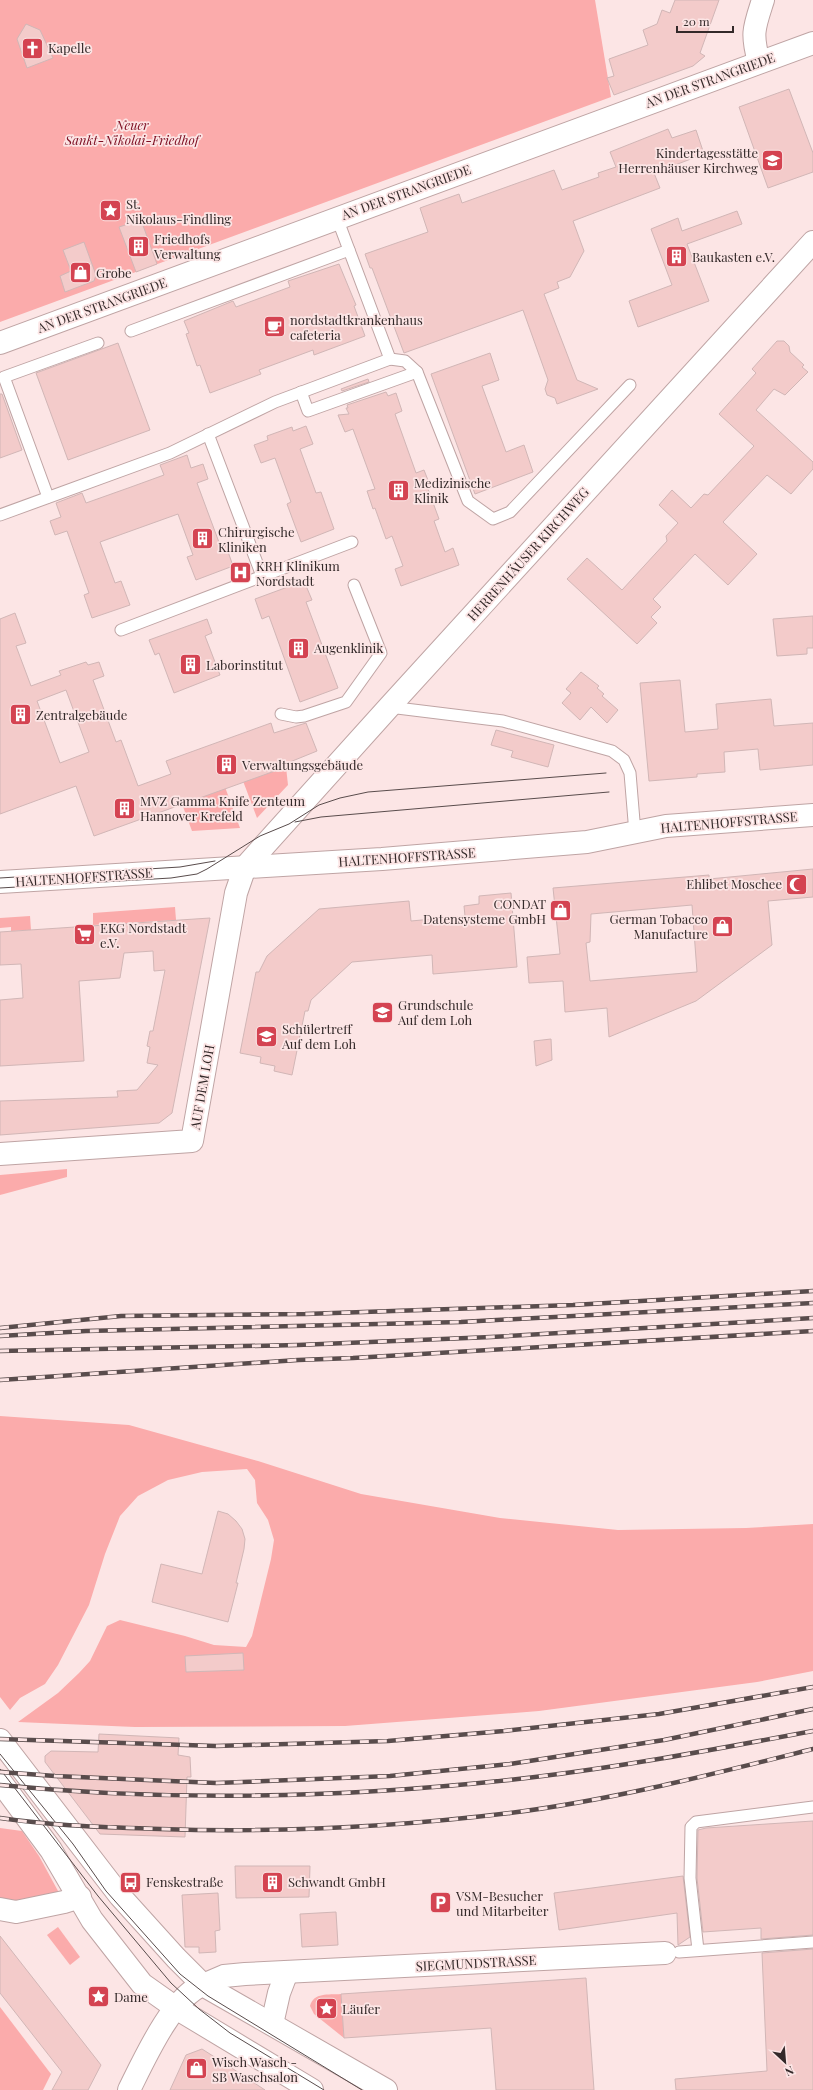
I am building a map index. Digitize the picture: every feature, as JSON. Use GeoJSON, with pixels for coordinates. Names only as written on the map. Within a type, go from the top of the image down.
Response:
{"type":"FeatureCollection","features":[{"type":"Feature","properties":{"kind":"street"},"geometry":{"type":"LineString","coordinates":[[759,62],[755,46],[754,27],[763,0]]}},
{"type":"Feature","properties":{"kind":"street","name":"AN DER STRANGRIEDE"},"geometry":{"type":"LineString","coordinates":[[0,343],[813,43]]}},
{"type":"Feature","properties":{"kind":"street","name":"HERRENHÄUSER KIRCHWEG"},"geometry":{"type":"LineString","coordinates":[[245,867],[813,242]]}},
{"type":"Feature","properties":{"kind":"street","name":"HALTENHOFFSTRASSE"},"geometry":{"type":"LineString","coordinates":[[0,882],[382,859],[587,842],[666,826],[813,815]]}},
{"type":"Feature","properties":{"kind":"street","name":"AUF DEM LOH"},"geometry":{"type":"LineString","coordinates":[[0,1154],[192,1141],[236,893],[245,867]]}},
{"type":"Feature","properties":{"kind":"street"},"geometry":{"type":"LineString","coordinates":[[0,1740],[120,1896],[176,1958],[204,1985],[386,2090]]}},
{"type":"Feature","properties":{"kind":"street"},"geometry":{"type":"LineString","coordinates":[[0,1781],[51,1850],[80,1897],[92,1920],[142,1984],[176,2008],[312,2090]]}},
{"type":"Feature","properties":{"kind":"street"},"geometry":{"type":"LineString","coordinates":[[0,1909],[16,1912],[64,1902],[80,1897]]}},
{"type":"Feature","properties":{"kind":"street","name":"SIEGMUNDSTRASSE"},"geometry":{"type":"LineString","coordinates":[[204,1985],[224,1976],[672,1952]]}},
{"type":"Feature","properties":{"kind":"street"},"geometry":{"type":"LineString","coordinates":[[272,2024],[279,1994],[287,1972]]}},
{"type":"Feature","properties":{"kind":"street"},"geometry":{"type":"LineString","coordinates":[[129,2090],[151,2046],[176,2008],[196,1987],[204,1985]]}},
{"type":"Feature","properties":{"kind":"lane"},"geometry":{"type":"LineString","coordinates":[[337,218],[390,359]]}},
{"type":"Feature","properties":{"kind":"lane"},"geometry":{"type":"LineString","coordinates":[[130,331],[348,250]]}},
{"type":"Feature","properties":{"kind":"lane"},"geometry":{"type":"LineString","coordinates":[[48,497],[2,380],[4,377],[98,343]]}},
{"type":"Feature","properties":{"kind":"lane"},"geometry":{"type":"LineString","coordinates":[[0,515],[170,453],[275,402],[390,359],[405,361],[417,372],[468,501],[493,520],[510,512],[630,385]]}},
{"type":"Feature","properties":{"kind":"lane"},"geometry":{"type":"LineString","coordinates":[[301,392],[308,411],[417,372]]}},
{"type":"Feature","properties":{"kind":"lane"},"geometry":{"type":"LineString","coordinates":[[208,434],[262,576]]}},
{"type":"Feature","properties":{"kind":"lane"},"geometry":{"type":"LineString","coordinates":[[121,630],[352,542]]}},
{"type":"Feature","properties":{"kind":"lane"},"geometry":{"type":"LineString","coordinates":[[281,714],[296,717],[304,716],[346,702],[381,653],[354,585]]}},
{"type":"Feature","properties":{"kind":"lane"},"geometry":{"type":"LineString","coordinates":[[389,707],[504,721],[612,751],[624,760],[630,773],[635,833]]}},
{"type":"Feature","properties":{"kind":"lane"},"geometry":{"type":"LineString","coordinates":[[698,1950],[690,1878],[690,1827],[696,1822],[813,1807]]}},
{"type":"Feature","properties":{"kind":"lane"},"geometry":{"type":"LineString","coordinates":[[672,1952],[813,1942]]}},
{"type":"Feature","properties":{"kind":"green space","name":"Neuer Sankt-Nikolai-Friedhof"},"geometry":{"type":"Polygon","coordinates":[[[0,0],[595,0],[611,97],[0,322],[0,0]]]}},
{"type":"Feature","properties":{"kind":"green space"},"geometry":{"type":"Polygon","coordinates":[[[286,767],[288,785],[257,818],[243,781],[286,767]]]}},
{"type":"Feature","properties":{"kind":"green space"},"geometry":{"type":"Polygon","coordinates":[[[225,787],[240,828],[192,831],[182,804],[225,787]]]}},
{"type":"Feature","properties":{"kind":"green space"},"geometry":{"type":"Polygon","coordinates":[[[175,907],[176,920],[93,925],[93,913],[175,907]]]}},
{"type":"Feature","properties":{"kind":"green space"},"geometry":{"type":"Polygon","coordinates":[[[30,916],[31,930],[11,931],[11,927],[0,928],[0,918],[30,916]]]}},
{"type":"Feature","properties":{"kind":"green space"},"geometry":{"type":"Polygon","coordinates":[[[67,1169],[67,1177],[0,1195],[0,1175],[67,1169]]]}},
{"type":"Feature","properties":{"kind":"green space"},"geometry":{"type":"Polygon","coordinates":[[[0,1416],[129,1425],[258,1461],[361,1494],[500,1518],[618,1530],[746,1528],[813,1524],[813,1671],[757,1682],[539,1711],[345,1726],[135,1727],[18,1722],[58,1693],[79,1673],[90,1661],[107,1626],[120,1620],[185,1636],[214,1645],[246,1647],[252,1636],[271,1559],[274,1540],[268,1520],[257,1503],[255,1480],[247,1469],[202,1472],[168,1480],[138,1496],[120,1516],[105,1554],[89,1605],[58,1665],[45,1684],[20,1698],[10,1710],[0,1697],[0,1416]]]}},
{"type":"Feature","properties":{"kind":"green space"},"geometry":{"type":"Polygon","coordinates":[[[0,1828],[22,1831],[39,1856],[64,1902],[0,1909],[0,1828]]]}},
{"type":"Feature","properties":{"kind":"green space"},"geometry":{"type":"Polygon","coordinates":[[[58,1927],[80,1957],[70,1965],[47,1935],[58,1927]]]}},
{"type":"Feature","properties":{"kind":"green space"},"geometry":{"type":"Polygon","coordinates":[[[341,1994],[344,2038],[314,2014],[310,2006],[318,1996],[341,1994]]]}},
{"type":"Feature","properties":{"kind":"green space"},"geometry":{"type":"Polygon","coordinates":[[[0,2007],[51,2074],[43,2090],[0,2090],[0,2007]]]}},
{"type":"Feature","properties":{"kind":"building"},"geometry":{"type":"Polygon","coordinates":[[[675,0],[719,0],[700,53],[705,56],[693,66],[614,95],[607,78],[614,76],[609,59],[648,45],[643,30],[657,24],[662,10],[670,13],[675,0]]]}},
{"type":"Feature","properties":{"kind":"building","name":"Kapelle"},"geometry":{"type":"Polygon","coordinates":[[[26,24],[40,30],[53,58],[27,68],[17,39],[26,24]]]}},
{"type":"Feature","properties":{"kind":"building"},"geometry":{"type":"Polygon","coordinates":[[[789,89],[813,153],[813,172],[768,188],[739,107],[789,89]]]}},
{"type":"Feature","properties":{"kind":"building"},"geometry":{"type":"Polygon","coordinates":[[[668,129],[672,138],[696,130],[704,154],[654,173],[660,188],[573,221],[584,251],[570,277],[557,282],[559,288],[544,294],[577,380],[598,389],[557,404],[555,398],[547,395],[545,389],[548,380],[523,310],[404,353],[372,268],[370,268],[365,254],[428,232],[420,208],[459,194],[462,203],[554,170],[562,190],[599,177],[598,173],[616,167],[610,152],[668,129]]]}},
{"type":"Feature","properties":{"kind":"building","name":"Baukasten e.V."},"geometry":{"type":"Polygon","coordinates":[[[737,211],[742,224],[687,244],[709,301],[638,327],[629,301],[672,285],[651,229],[678,218],[682,231],[737,211]]]}},
{"type":"Feature","properties":{"kind":"building","name":"Friedhofs Verwaltung"},"geometry":{"type":"Polygon","coordinates":[[[141,220],[157,264],[136,272],[119,227],[141,220]]]}},
{"type":"Feature","properties":{"kind":"building","name":"Grobe"},"geometry":{"type":"Polygon","coordinates":[[[84,242],[96,275],[94,281],[65,292],[60,276],[71,271],[63,250],[84,242]]]}},
{"type":"Feature","properties":{"kind":"building","name":"nordstadtkrankenhaus cafeteria"},"geometry":{"type":"Polygon","coordinates":[[[339,264],[356,305],[354,306],[365,336],[314,355],[313,350],[259,370],[261,374],[210,393],[200,365],[197,366],[186,334],[189,333],[184,321],[233,301],[236,307],[290,287],[288,281],[339,264]]]}},
{"type":"Feature","properties":{"kind":"building"},"geometry":{"type":"Polygon","coordinates":[[[777,341],[784,341],[789,346],[790,352],[804,365],[802,367],[808,372],[785,395],[774,389],[756,410],[813,462],[813,469],[791,494],[767,475],[723,522],[757,554],[728,585],[695,554],[653,599],[661,607],[651,617],[657,623],[637,644],[567,579],[587,558],[622,590],[667,541],[666,536],[678,523],[659,505],[672,490],[691,508],[704,494],[708,495],[754,446],[719,414],[756,373],[752,369],[777,341]]]}},
{"type":"Feature","properties":{"kind":"building"},"geometry":{"type":"Polygon","coordinates":[[[118,343],[150,430],[68,460],[36,373],[118,343]]]}},
{"type":"Feature","properties":{"kind":"building","name":"Medizinische Klinik"},"geometry":{"type":"Polygon","coordinates":[[[490,353],[499,380],[482,386],[506,452],[524,445],[533,472],[475,494],[431,374],[490,353]]]}},
{"type":"Feature","properties":{"kind":"building"},"geometry":{"type":"Polygon","coordinates":[[[368,379],[369,382],[342,391],[341,389],[368,379]]]}},
{"type":"Feature","properties":{"kind":"building","name":"Medizinische Klinik"},"geometry":{"type":"Polygon","coordinates":[[[386,392],[388,396],[396,393],[402,411],[395,414],[416,473],[424,470],[431,488],[428,489],[439,519],[434,521],[445,552],[453,548],[459,565],[401,586],[395,569],[403,566],[392,536],[386,539],[375,508],[373,509],[367,491],[375,489],[353,429],[345,432],[338,415],[349,414],[346,408],[348,408],[347,405],[386,392]]]}},
{"type":"Feature","properties":{"kind":"building"},"geometry":{"type":"Polygon","coordinates":[[[0,394],[2,394],[22,450],[0,458],[0,394]]]}},
{"type":"Feature","properties":{"kind":"building"},"geometry":{"type":"Polygon","coordinates":[[[306,426],[313,444],[300,449],[316,493],[321,492],[334,529],[301,542],[287,504],[291,502],[275,458],[261,463],[254,445],[268,440],[267,436],[292,427],[293,431],[306,426]]]}},
{"type":"Feature","properties":{"kind":"building","name":"Chirurgische Kliniken"},"geometry":{"type":"Polygon","coordinates":[[[187,455],[191,468],[203,464],[208,479],[197,483],[220,545],[225,543],[233,566],[196,580],[187,557],[193,555],[178,514],[100,542],[115,583],[121,581],[130,605],[92,618],[84,595],[89,593],[67,531],[55,535],[50,521],[61,517],[56,503],[82,493],[86,503],[164,475],[160,465],[187,455]]]}},
{"type":"Feature","properties":{"kind":"building","name":"Augenklinik"},"geometry":{"type":"Polygon","coordinates":[[[304,581],[312,600],[306,602],[338,688],[300,702],[269,616],[262,619],[255,599],[304,581]]]}},
{"type":"Feature","properties":{"kind":"building"},"geometry":{"type":"Polygon","coordinates":[[[15,613],[26,643],[16,646],[31,686],[61,675],[59,671],[86,662],[88,665],[99,662],[104,676],[93,680],[116,742],[121,740],[138,786],[171,774],[166,761],[271,723],[274,733],[306,723],[317,751],[285,764],[286,767],[94,836],[76,786],[0,814],[0,619],[15,613]],[[66,690],[37,701],[60,763],[89,752],[66,690]]]}},
{"type":"Feature","properties":{"kind":"building"},"geometry":{"type":"Polygon","coordinates":[[[813,616],[813,648],[807,648],[807,654],[777,656],[773,619],[813,616]]]}},
{"type":"Feature","properties":{"kind":"building","name":"Laborinstitut"},"geometry":{"type":"Polygon","coordinates":[[[207,619],[212,633],[205,636],[220,675],[174,693],[159,653],[155,655],[149,640],[207,619]]]}},
{"type":"Feature","properties":{"kind":"building"},"geometry":{"type":"Polygon","coordinates":[[[581,672],[599,686],[597,688],[604,694],[602,696],[618,710],[607,723],[591,707],[580,720],[562,703],[571,693],[566,689],[581,672]]]}},
{"type":"Feature","properties":{"kind":"building"},"geometry":{"type":"Polygon","coordinates":[[[680,680],[685,732],[718,729],[716,704],[771,699],[774,726],[813,723],[813,765],[760,770],[758,749],[724,752],[725,772],[697,774],[697,777],[649,781],[640,683],[680,680]]]}},
{"type":"Feature","properties":{"kind":"building"},"geometry":{"type":"Polygon","coordinates":[[[496,730],[554,745],[548,767],[511,757],[513,751],[491,745],[496,730]]]}},
{"type":"Feature","properties":{"kind":"building"},"geometry":{"type":"Polygon","coordinates":[[[813,869],[813,897],[768,901],[772,945],[696,1001],[609,1037],[607,1008],[565,1012],[563,981],[529,983],[527,957],[560,954],[553,888],[709,875],[709,879],[813,869]],[[692,905],[591,914],[590,942],[586,943],[590,981],[697,972],[692,905]]]}},
{"type":"Feature","properties":{"kind":"building"},"geometry":{"type":"Polygon","coordinates":[[[511,893],[517,967],[433,974],[432,955],[352,962],[311,1000],[308,1011],[305,1011],[292,1075],[274,1071],[275,1066],[260,1063],[261,1057],[240,1053],[256,972],[259,972],[267,956],[319,909],[409,901],[411,921],[465,916],[464,906],[479,904],[479,896],[511,893]]]}},
{"type":"Feature","properties":{"kind":"building"},"geometry":{"type":"Polygon","coordinates":[[[210,918],[172,1113],[159,1123],[0,1135],[0,1101],[118,1097],[117,1091],[137,1090],[158,1065],[147,1063],[150,1047],[147,1046],[150,1031],[153,1031],[165,970],[154,971],[153,951],[124,953],[120,978],[79,981],[84,1061],[0,1066],[0,1000],[23,998],[21,964],[0,965],[0,932],[210,918]]]}},
{"type":"Feature","properties":{"kind":"building"},"geometry":{"type":"Polygon","coordinates":[[[551,1039],[552,1060],[536,1066],[534,1041],[551,1039]]]}},
{"type":"Feature","properties":{"kind":"building"},"geometry":{"type":"Polygon","coordinates":[[[218,1511],[228,1514],[236,1521],[242,1529],[245,1539],[236,1583],[238,1583],[228,1622],[152,1602],[161,1564],[202,1574],[218,1511]]]}},
{"type":"Feature","properties":{"kind":"building"},"geometry":{"type":"Polygon","coordinates":[[[243,1653],[244,1670],[186,1672],[185,1656],[243,1653]]]}},
{"type":"Feature","properties":{"kind":"building"},"geometry":{"type":"Polygon","coordinates":[[[99,1734],[179,1738],[178,1755],[190,1757],[191,1777],[187,1777],[185,1837],[100,1834],[45,1762],[45,1756],[51,1751],[98,1752],[99,1734]]]}},
{"type":"Feature","properties":{"kind":"building"},"geometry":{"type":"Polygon","coordinates":[[[813,1821],[813,1935],[761,1939],[761,1928],[703,1932],[697,1878],[698,1830],[706,1828],[813,1821]]]}},
{"type":"Feature","properties":{"kind":"building","name":"Schwandt GmbH"},"geometry":{"type":"Polygon","coordinates":[[[235,1866],[310,1866],[309,1897],[236,1898],[235,1866]]]}},
{"type":"Feature","properties":{"kind":"building"},"geometry":{"type":"Polygon","coordinates":[[[683,1876],[690,1937],[678,1945],[677,1913],[559,1930],[554,1893],[683,1876]]]}},
{"type":"Feature","properties":{"kind":"building"},"geometry":{"type":"Polygon","coordinates":[[[218,1893],[220,1930],[215,1931],[216,1952],[199,1953],[199,1947],[185,1947],[182,1895],[218,1893]]]}},
{"type":"Feature","properties":{"kind":"building"},"geometry":{"type":"Polygon","coordinates":[[[336,1912],[338,1945],[302,1947],[300,1914],[336,1912]]]}},
{"type":"Feature","properties":{"kind":"building"},"geometry":{"type":"Polygon","coordinates":[[[0,1936],[101,2065],[88,2090],[52,2090],[62,2072],[0,1993],[0,1936]]]}},
{"type":"Feature","properties":{"kind":"building"},"geometry":{"type":"Polygon","coordinates":[[[813,1949],[813,2090],[676,2090],[675,2079],[767,2071],[762,1953],[813,1949]]]}},
{"type":"Feature","properties":{"kind":"building"},"geometry":{"type":"Polygon","coordinates":[[[586,1978],[594,2090],[496,2090],[491,2028],[344,2038],[341,1994],[586,1978]]]}},
{"type":"Feature","properties":{"kind":"building"},"geometry":{"type":"Polygon","coordinates":[[[202,2049],[265,2090],[170,2090],[186,2055],[202,2049]]]}},
{"type":"Feature","properties":{"kind":"tram line"},"geometry":{"type":"LineString","coordinates":[[0,888],[171,878],[197,874],[260,836],[289,824],[319,805],[340,798],[368,792],[606,773]]}},
{"type":"Feature","properties":{"kind":"tram line"},"geometry":{"type":"LineString","coordinates":[[295,822],[321,817],[609,792]]}},
{"type":"Feature","properties":{"kind":"tram line"},"geometry":{"type":"LineString","coordinates":[[0,878],[180,867],[215,861]]}},
{"type":"Feature","properties":{"kind":"tram line"},"geometry":{"type":"LineString","coordinates":[[0,1754],[73,1844],[106,1891],[180,1974],[208,1996],[362,2090]]}},
{"type":"Feature","properties":{"kind":"tram line"},"geometry":{"type":"LineString","coordinates":[[0,1769],[98,1896],[171,1983],[199,2009],[230,2033],[324,2090]]}},
{"type":"Feature","properties":{"kind":"railway"},"geometry":{"type":"LineString","coordinates":[[0,1328],[121,1316],[305,1314],[573,1305],[813,1291]]}},
{"type":"Feature","properties":{"kind":"railway"},"geometry":{"type":"LineString","coordinates":[[0,1336],[86,1331],[461,1322],[813,1303]]}},
{"type":"Feature","properties":{"kind":"railway"},"geometry":{"type":"LineString","coordinates":[[0,1351],[298,1345],[491,1337],[813,1318]]}},
{"type":"Feature","properties":{"kind":"railway"},"geometry":{"type":"LineString","coordinates":[[0,1380],[298,1360],[813,1331]]}},
{"type":"Feature","properties":{"kind":"railway"},"geometry":{"type":"LineString","coordinates":[[0,1739],[216,1746],[388,1741],[504,1731],[659,1714],[813,1687]]}},
{"type":"Feature","properties":{"kind":"railway"},"geometry":{"type":"LineString","coordinates":[[0,1772],[216,1783],[390,1776],[510,1764],[664,1740],[813,1709]]}},
{"type":"Feature","properties":{"kind":"railway"},"geometry":{"type":"LineString","coordinates":[[0,1785],[127,1794],[191,1796],[254,1796],[382,1791],[547,1776],[623,1765],[813,1731]]}},
{"type":"Feature","properties":{"kind":"railway"},"geometry":{"type":"LineString","coordinates":[[0,1818],[80,1826],[204,1830],[336,1828],[423,1822],[548,1808],[625,1794],[813,1749]]}},
{"type":"Feature","properties":{"kind":"place","name":"Kapelle"},"geometry":{"type":"Point","coordinates":[33,48]}},
{"type":"Feature","properties":{"kind":"place","name":"Kindertagesstätte Herrenhäuser Kirchweg"},"geometry":{"type":"Point","coordinates":[773,160]}},
{"type":"Feature","properties":{"kind":"place","name":"St. Nikolaus-Findling"},"geometry":{"type":"Point","coordinates":[111,211]}},
{"type":"Feature","properties":{"kind":"place","name":"Friedhofs Verwaltung"},"geometry":{"type":"Point","coordinates":[138,246]}},
{"type":"Feature","properties":{"kind":"place","name":"Baukasten e.V."},"geometry":{"type":"Point","coordinates":[677,257]}},
{"type":"Feature","properties":{"kind":"place","name":"Grobe"},"geometry":{"type":"Point","coordinates":[81,273]}},
{"type":"Feature","properties":{"kind":"place","name":"nordstadtkrankenhaus cafeteria"},"geometry":{"type":"Point","coordinates":[274,327]}},
{"type":"Feature","properties":{"kind":"place","name":"Medizinische Klinik"},"geometry":{"type":"Point","coordinates":[399,490]}},
{"type":"Feature","properties":{"kind":"place","name":"Chirurgische Kliniken"},"geometry":{"type":"Point","coordinates":[203,539]}},
{"type":"Feature","properties":{"kind":"place","name":"KRH Klinikum Nordstadt"},"geometry":{"type":"Point","coordinates":[241,573]}},
{"type":"Feature","properties":{"kind":"place","name":"Augenklinik"},"geometry":{"type":"Point","coordinates":[299,648]}},
{"type":"Feature","properties":{"kind":"place","name":"Laborinstitut"},"geometry":{"type":"Point","coordinates":[190,665]}},
{"type":"Feature","properties":{"kind":"place","name":"Zentralgebäude"},"geometry":{"type":"Point","coordinates":[21,715]}},
{"type":"Feature","properties":{"kind":"place","name":"Verwaltungsgebäude"},"geometry":{"type":"Point","coordinates":[226,765]}},
{"type":"Feature","properties":{"kind":"place","name":"MVZ Gamma Knife Zenteum Hannover Krefeld"},"geometry":{"type":"Point","coordinates":[124,808]}},
{"type":"Feature","properties":{"kind":"place","name":"Ehlibet Moschee"},"geometry":{"type":"Point","coordinates":[797,884]}},
{"type":"Feature","properties":{"kind":"place","name":"CONDAT Datensysteme GmbH"},"geometry":{"type":"Point","coordinates":[561,911]}},
{"type":"Feature","properties":{"kind":"place","name":"German Tobacco Manufacture"},"geometry":{"type":"Point","coordinates":[723,926]}},
{"type":"Feature","properties":{"kind":"place","name":"EKG Nordstadt e.V."},"geometry":{"type":"Point","coordinates":[85,935]}},
{"type":"Feature","properties":{"kind":"place","name":"Grundschule Auf dem Loh"},"geometry":{"type":"Point","coordinates":[383,1012]}},
{"type":"Feature","properties":{"kind":"place","name":"Schülertreff Auf dem Loh"},"geometry":{"type":"Point","coordinates":[267,1036]}},
{"type":"Feature","properties":{"kind":"place","name":"Fenskestraße"},"geometry":{"type":"Point","coordinates":[130,1882]}},
{"type":"Feature","properties":{"kind":"place","name":"Schwandt GmbH"},"geometry":{"type":"Point","coordinates":[272,1882]}},
{"type":"Feature","properties":{"kind":"place","name":"VSM-Besucher und Mitarbeiter"},"geometry":{"type":"Point","coordinates":[441,1903]}},
{"type":"Feature","properties":{"kind":"place","name":"Dame"},"geometry":{"type":"Point","coordinates":[98,1997]}},
{"type":"Feature","properties":{"kind":"place","name":"Läufer"},"geometry":{"type":"Point","coordinates":[327,2009]}},
{"type":"Feature","properties":{"kind":"place","name":"Wisch Wasch - SB Waschsalon"},"geometry":{"type":"Point","coordinates":[196,2069]}}]}
